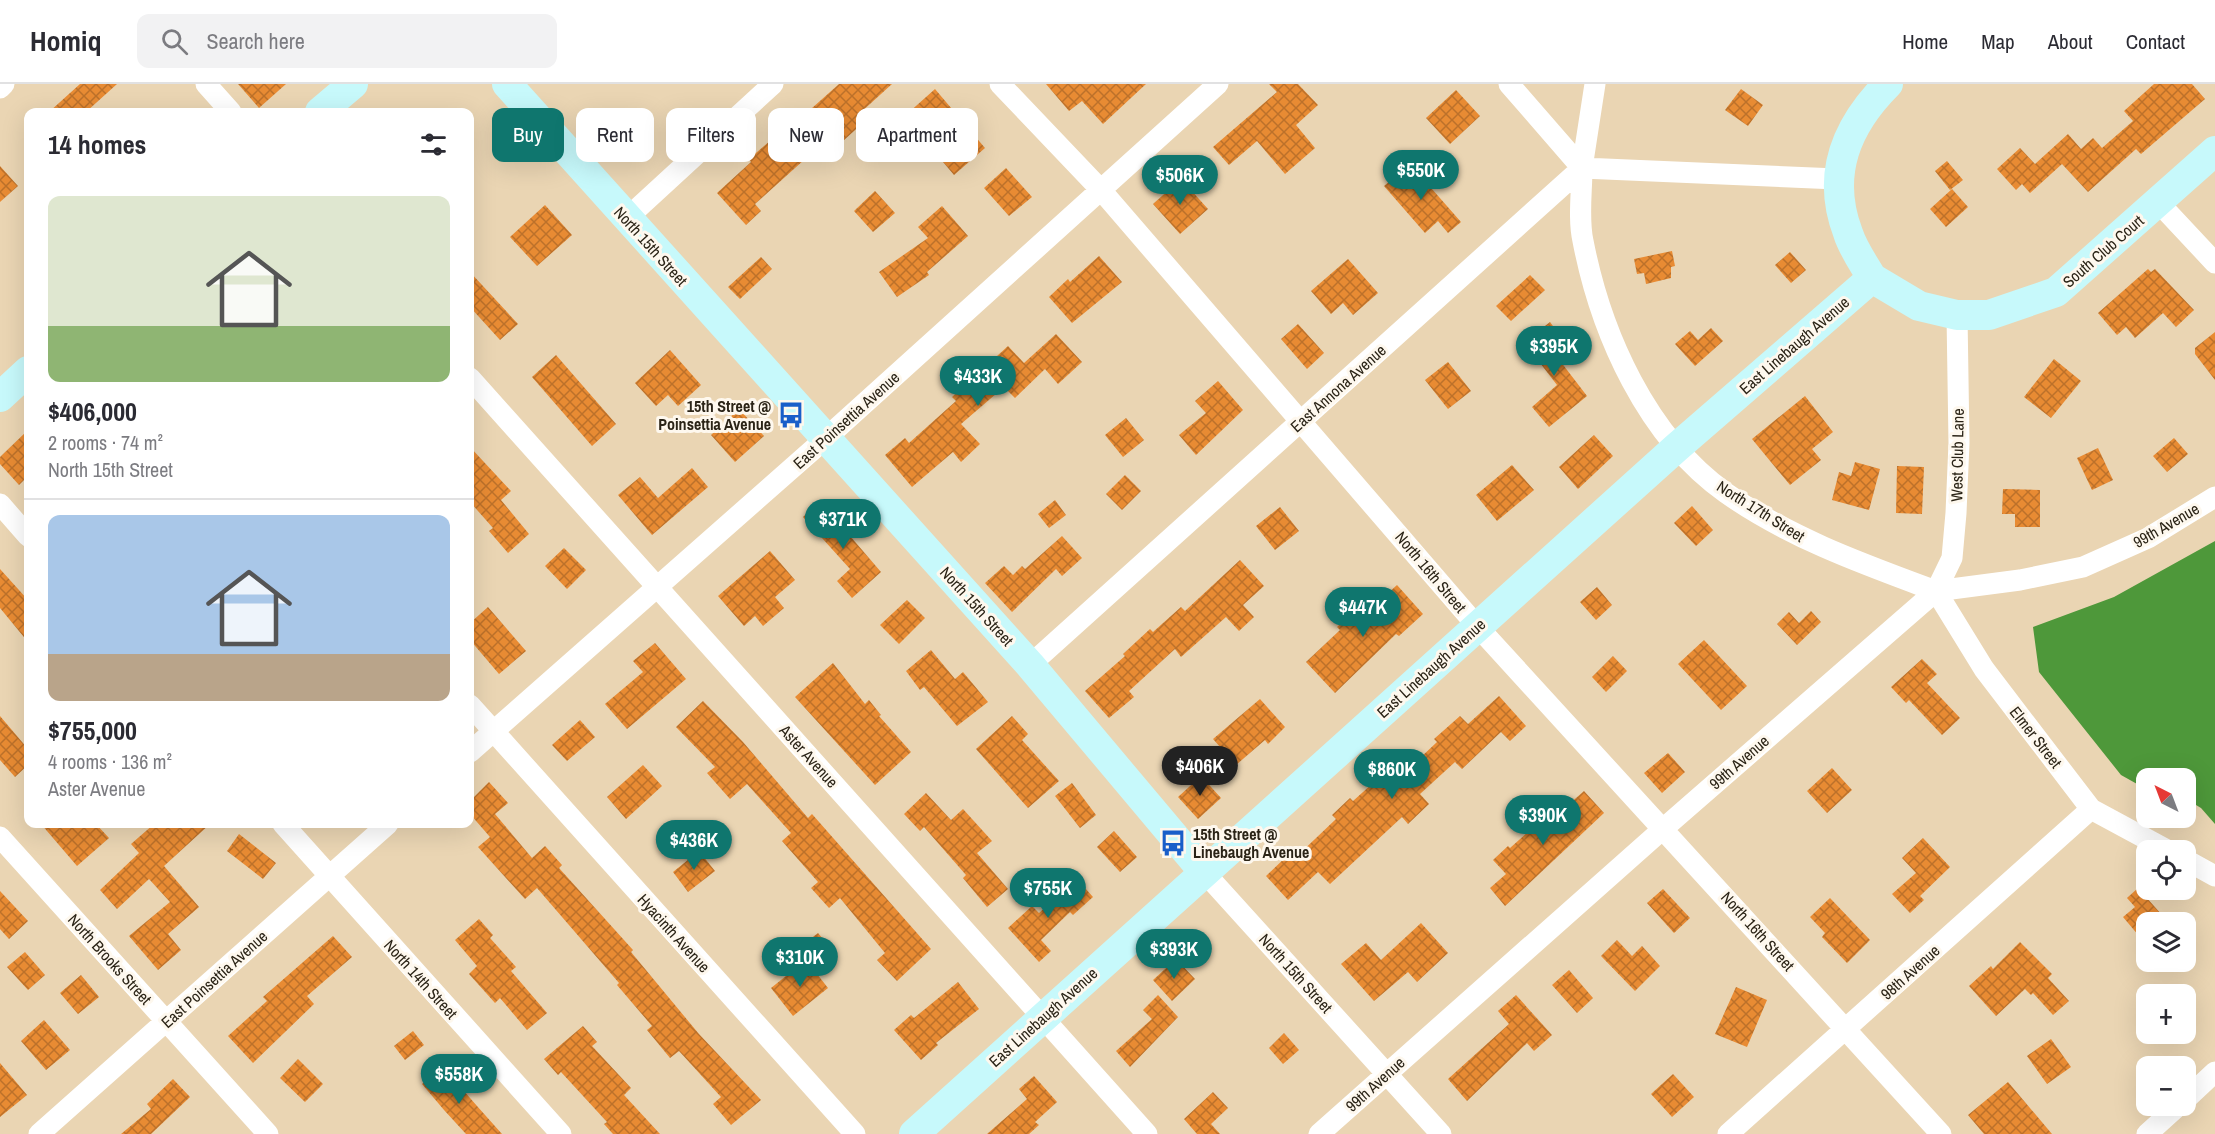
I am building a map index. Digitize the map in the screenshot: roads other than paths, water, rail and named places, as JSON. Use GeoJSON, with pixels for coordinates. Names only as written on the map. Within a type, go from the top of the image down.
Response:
{"type":"FeatureCollection","features":[{"type":"Feature","properties":{"kind":"street"},"geometry":{"type":"LineString","coordinates":[[0,88],[4,84]]}},
{"type":"Feature","properties":{"kind":"street"},"geometry":{"type":"LineString","coordinates":[[206,84],[227,108]]}},
{"type":"Feature","properties":{"kind":"street"},"geometry":{"type":"LineString","coordinates":[[325,108],[352,84]]}},
{"type":"Feature","properties":{"kind":"street","name":"North 15th Street"},"geometry":{"type":"LineString","coordinates":[[507,84],[626,219],[1030,665],[1204,872],[1441,1134]]}},
{"type":"Feature","properties":{"kind":"street"},"geometry":{"type":"LineString","coordinates":[[626,219],[773,84]]}},
{"type":"Feature","properties":{"kind":"street","name":"North 16th Street"},"geometry":{"type":"LineString","coordinates":[[1000,84],[1101,190],[1478,626],[1941,1134]]}},
{"type":"Feature","properties":{"kind":"street","name":"East Poinsettia Avenue"},"geometry":{"type":"LineString","coordinates":[[474,748],[825,439],[1218,84]]}},
{"type":"Feature","properties":{"kind":"street"},"geometry":{"type":"LineString","coordinates":[[1509,84],[1582,168],[1837,179]]}},
{"type":"Feature","properties":{"kind":"street"},"geometry":{"type":"LineString","coordinates":[[1582,168],[1595,84]]}},
{"type":"Feature","properties":{"kind":"street"},"geometry":{"type":"LineString","coordinates":[[1872,278],[1848,233],[1837,179],[1846,142],[1868,104],[1888,84]]}},
{"type":"Feature","properties":{"kind":"street","name":"South Club Court"},"geometry":{"type":"LineString","coordinates":[[1872,278],[1919,306],[1957,315],[1989,315],[2056,292],[2215,151]]}},
{"type":"Feature","properties":{"kind":"street","name":"East Annona Avenue"},"geometry":{"type":"LineString","coordinates":[[1030,665],[1582,168]]}},
{"type":"Feature","properties":{"kind":"street","name":"North 17th Street"},"geometry":{"type":"LineString","coordinates":[[1582,168],[1582,240],[1603,313],[1630,383],[1676,448],[1725,492],[1795,534],[1866,565],[1936,591]]}},
{"type":"Feature","properties":{"kind":"street"},"geometry":{"type":"LineString","coordinates":[[2158,202],[2215,263]]}},
{"type":"Feature","properties":{"kind":"street","name":"East Linebaugh Avenue"},"geometry":{"type":"LineString","coordinates":[[914,1134],[1676,448],[1872,278]]}},
{"type":"Feature","properties":{"kind":"street","name":"West Club Lane"},"geometry":{"type":"LineString","coordinates":[[1936,591],[1952,558],[1956,513],[1959,443],[1957,315]]}},
{"type":"Feature","properties":{"kind":"street"},"geometry":{"type":"LineString","coordinates":[[0,397],[24,375]]}},
{"type":"Feature","properties":{"kind":"street","name":"Aster Avenue"},"geometry":{"type":"LineString","coordinates":[[474,382],[1147,1134]]}},
{"type":"Feature","properties":{"kind":"street","name":"99th Avenue"},"geometry":{"type":"LineString","coordinates":[[1319,1134],[1936,591],[2020,580],[2084,567],[2148,538],[2215,496]]}},
{"type":"Feature","properties":{"kind":"street"},"geometry":{"type":"LineString","coordinates":[[0,504],[24,531]]}},
{"type":"Feature","properties":{"kind":"street","name":"Elmer Street"},"geometry":{"type":"LineString","coordinates":[[1936,591],[1984,669],[2091,809],[2149,840]]}},
{"type":"Feature","properties":{"kind":"street","name":"Hyacinth Avenue"},"geometry":{"type":"LineString","coordinates":[[474,710],[855,1134]]}},
{"type":"Feature","properties":{"kind":"street","name":"98th Avenue"},"geometry":{"type":"LineString","coordinates":[[1728,1134],[2091,809]]}},
{"type":"Feature","properties":{"kind":"street","name":"North 14th Street"},"geometry":{"type":"LineString","coordinates":[[287,828],[561,1134]]}},
{"type":"Feature","properties":{"kind":"street","name":"East Poinsettia Avenue"},"geometry":{"type":"LineString","coordinates":[[39,1134],[383,828]]}},
{"type":"Feature","properties":{"kind":"street","name":"North Brooks Street"},"geometry":{"type":"LineString","coordinates":[[0,837],[268,1134]]}},
{"type":"Feature","properties":{"kind":"street"},"geometry":{"type":"LineString","coordinates":[[2196,866],[2215,876]]}},
{"type":"Feature","properties":{"kind":"street"},"geometry":{"type":"LineString","coordinates":[[2196,1090],[2215,1072]]}},
{"type":"Feature","properties":{"kind":"street"},"geometry":{"type":"LineString","coordinates":[[2147,1134],[2167,1116]]}},
{"type":"Feature","properties":{"kind":"place","name":"15th Street @ Poinsettia Avenue"},"geometry":{"type":"Point","coordinates":[791,415]}},
{"type":"Feature","properties":{"kind":"place","name":"15th Street @ Linebaugh Avenue"},"geometry":{"type":"Point","coordinates":[1173,843]}}]}
